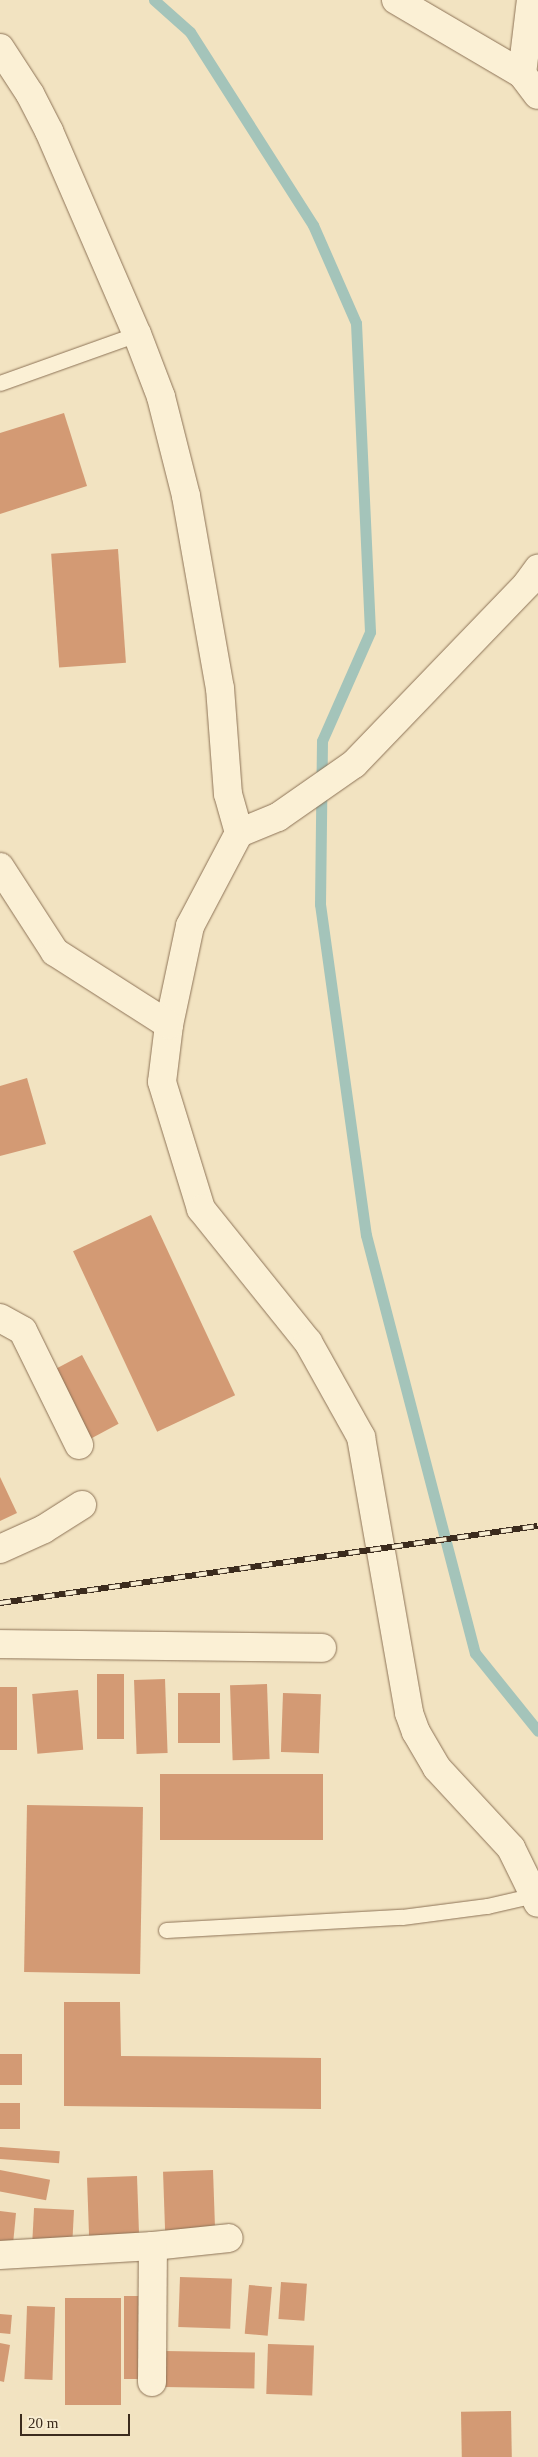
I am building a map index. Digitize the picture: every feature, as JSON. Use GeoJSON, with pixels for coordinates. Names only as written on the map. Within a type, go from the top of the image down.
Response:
{"type":"FeatureCollection","features":[{"type":"Feature","properties":{"kind":"street"},"geometry":{"type":"LineString","coordinates":[[396,0],[530,85]]}},
{"type":"Feature","properties":{"kind":"street"},"geometry":{"type":"LineString","coordinates":[[530,85],[531,0]]}},
{"type":"Feature","properties":{"kind":"street"},"geometry":{"type":"LineString","coordinates":[[0,48],[30,94],[48,131],[137,334],[161,397],[186,496],[220,688],[228,794],[239,833]]}},
{"type":"Feature","properties":{"kind":"street"},"geometry":{"type":"LineString","coordinates":[[537,1899],[511,1848],[437,1768],[416,1732],[408,1704],[361,1437],[308,1342],[201,1209],[162,1082],[168,1025],[190,926],[239,833],[278,817],[354,764],[538,569]]}},
{"type":"Feature","properties":{"kind":"street"},"geometry":{"type":"LineString","coordinates":[[0,867],[55,952],[168,1025]]}},
{"type":"Feature","properties":{"kind":"street"},"geometry":{"type":"LineString","coordinates":[[0,1318],[23,1331],[79,1444]]}},
{"type":"Feature","properties":{"kind":"street"},"geometry":{"type":"LineString","coordinates":[[0,1549],[44,1530],[82,1505]]}},
{"type":"Feature","properties":{"kind":"street"},"geometry":{"type":"LineString","coordinates":[[0,1644],[322,1648]]}},
{"type":"Feature","properties":{"kind":"street"},"geometry":{"type":"LineString","coordinates":[[0,2255],[153,2246],[229,2238]]}},
{"type":"Feature","properties":{"kind":"street"},"geometry":{"type":"LineString","coordinates":[[152,2382],[153,2246]]}},
{"type":"Feature","properties":{"kind":"lane"},"geometry":{"type":"LineString","coordinates":[[0,384],[137,334]]}},
{"type":"Feature","properties":{"kind":"lane"},"geometry":{"type":"LineString","coordinates":[[166,1930],[402,1918],[537,1899]]}},
{"type":"Feature","properties":{"kind":"building"},"geometry":{"type":"Polygon","coordinates":[[[64,413],[87,486],[0,514],[0,433],[64,413]]]}},
{"type":"Feature","properties":{"kind":"building"},"geometry":{"type":"Polygon","coordinates":[[[118,549],[126,663],[59,667],[51,554],[118,549]]]}},
{"type":"Feature","properties":{"kind":"building"},"geometry":{"type":"Polygon","coordinates":[[[27,1078],[46,1144],[0,1156],[0,1086],[27,1078]]]}},
{"type":"Feature","properties":{"kind":"building"},"geometry":{"type":"Polygon","coordinates":[[[151,1215],[235,1395],[157,1432],[73,1251],[151,1215]]]}},
{"type":"Feature","properties":{"kind":"building"},"geometry":{"type":"Polygon","coordinates":[[[82,1355],[119,1424],[86,1441],[49,1372],[82,1355]]]}},
{"type":"Feature","properties":{"kind":"building"},"geometry":{"type":"Polygon","coordinates":[[[0,1477],[17,1513],[0,1521],[0,1477]]]}},
{"type":"Feature","properties":{"kind":"building"},"geometry":{"type":"Polygon","coordinates":[[[97,1674],[124,1674],[124,1739],[97,1739],[97,1674]]]}},
{"type":"Feature","properties":{"kind":"building"},"geometry":{"type":"Polygon","coordinates":[[[165,1679],[168,1753],[137,1754],[134,1680],[165,1679]]]}},
{"type":"Feature","properties":{"kind":"building"},"geometry":{"type":"Polygon","coordinates":[[[267,1684],[270,1759],[233,1760],[230,1685],[267,1684]]]}},
{"type":"Feature","properties":{"kind":"building"},"geometry":{"type":"Polygon","coordinates":[[[0,1687],[17,1687],[17,1750],[0,1750],[0,1687]]]}},
{"type":"Feature","properties":{"kind":"building"},"geometry":{"type":"Polygon","coordinates":[[[78,1690],[83,1750],[37,1754],[32,1694],[78,1690]]]}},
{"type":"Feature","properties":{"kind":"building"},"geometry":{"type":"Polygon","coordinates":[[[178,1693],[220,1693],[220,1743],[178,1743],[178,1693]]]}},
{"type":"Feature","properties":{"kind":"building"},"geometry":{"type":"Polygon","coordinates":[[[283,1693],[321,1694],[319,1753],[281,1752],[283,1693]]]}},
{"type":"Feature","properties":{"kind":"building"},"geometry":{"type":"Polygon","coordinates":[[[160,1774],[323,1774],[323,1840],[160,1840],[160,1774]]]}},
{"type":"Feature","properties":{"kind":"building"},"geometry":{"type":"Polygon","coordinates":[[[27,1805],[143,1807],[140,1974],[24,1972],[27,1805]]]}},
{"type":"Feature","properties":{"kind":"building"},"geometry":{"type":"Polygon","coordinates":[[[64,2002],[120,2002],[121,2056],[321,2058],[321,2109],[64,2106],[64,2002]]]}},
{"type":"Feature","properties":{"kind":"building"},"geometry":{"type":"Polygon","coordinates":[[[0,2054],[22,2054],[22,2085],[0,2085],[0,2054]]]}},
{"type":"Feature","properties":{"kind":"building"},"geometry":{"type":"Polygon","coordinates":[[[0,2103],[20,2103],[20,2129],[0,2129],[0,2103]]]}},
{"type":"Feature","properties":{"kind":"building"},"geometry":{"type":"Polygon","coordinates":[[[0,2147],[60,2151],[59,2163],[0,2159],[0,2147]]]}},
{"type":"Feature","properties":{"kind":"building"},"geometry":{"type":"Polygon","coordinates":[[[0,2170],[50,2180],[46,2200],[0,2191],[0,2170]]]}},
{"type":"Feature","properties":{"kind":"building"},"geometry":{"type":"Polygon","coordinates":[[[213,2170],[215,2232],[165,2234],[163,2172],[213,2170]]]}},
{"type":"Feature","properties":{"kind":"building"},"geometry":{"type":"Polygon","coordinates":[[[137,2176],[139,2237],[89,2239],[87,2178],[137,2176]]]}},
{"type":"Feature","properties":{"kind":"building"},"geometry":{"type":"Polygon","coordinates":[[[34,2208],[74,2210],[72,2247],[32,2245],[34,2208]]]}},
{"type":"Feature","properties":{"kind":"building"},"geometry":{"type":"Polygon","coordinates":[[[0,2211],[16,2213],[13,2244],[0,2243],[0,2211]]]}},
{"type":"Feature","properties":{"kind":"building"},"geometry":{"type":"Polygon","coordinates":[[[180,2277],[232,2279],[230,2329],[178,2327],[180,2277]]]}},
{"type":"Feature","properties":{"kind":"building"},"geometry":{"type":"Polygon","coordinates":[[[281,2282],[307,2284],[304,2321],[278,2319],[281,2282]]]}},
{"type":"Feature","properties":{"kind":"building"},"geometry":{"type":"Polygon","coordinates":[[[249,2285],[272,2287],[268,2336],[245,2334],[249,2285]]]}},
{"type":"Feature","properties":{"kind":"building"},"geometry":{"type":"Polygon","coordinates":[[[124,2296],[145,2296],[145,2379],[124,2379],[124,2296]]]}},
{"type":"Feature","properties":{"kind":"building"},"geometry":{"type":"Polygon","coordinates":[[[65,2298],[121,2298],[121,2405],[65,2405],[65,2298]]]}},
{"type":"Feature","properties":{"kind":"building"},"geometry":{"type":"Polygon","coordinates":[[[27,2306],[55,2307],[52,2380],[24,2379],[27,2306]]]}},
{"type":"Feature","properties":{"kind":"building"},"geometry":{"type":"Polygon","coordinates":[[[0,2314],[12,2315],[10,2334],[0,2333],[0,2314]]]}},
{"type":"Feature","properties":{"kind":"building"},"geometry":{"type":"Polygon","coordinates":[[[0,2343],[10,2345],[4,2382],[0,2381],[0,2343]]]}},
{"type":"Feature","properties":{"kind":"building"},"geometry":{"type":"Polygon","coordinates":[[[268,2344],[314,2346],[312,2396],[266,2394],[268,2344]]]}},
{"type":"Feature","properties":{"kind":"building"},"geometry":{"type":"Polygon","coordinates":[[[165,2351],[255,2353],[254,2389],[164,2387],[165,2351]]]}},
{"type":"Feature","properties":{"kind":"building"},"geometry":{"type":"Polygon","coordinates":[[[511,2411],[512,2457],[462,2457],[461,2412],[511,2411]]]}},
{"type":"Feature","properties":{"kind":"waterway"},"geometry":{"type":"LineString","coordinates":[[154,0],[190,32],[313,225],[356,323],[370,632],[322,741],[320,904],[366,1235],[475,1653],[538,1731]]}},
{"type":"Feature","properties":{"kind":"railway"},"geometry":{"type":"LineString","coordinates":[[0,1603],[538,1526]]}}]}
